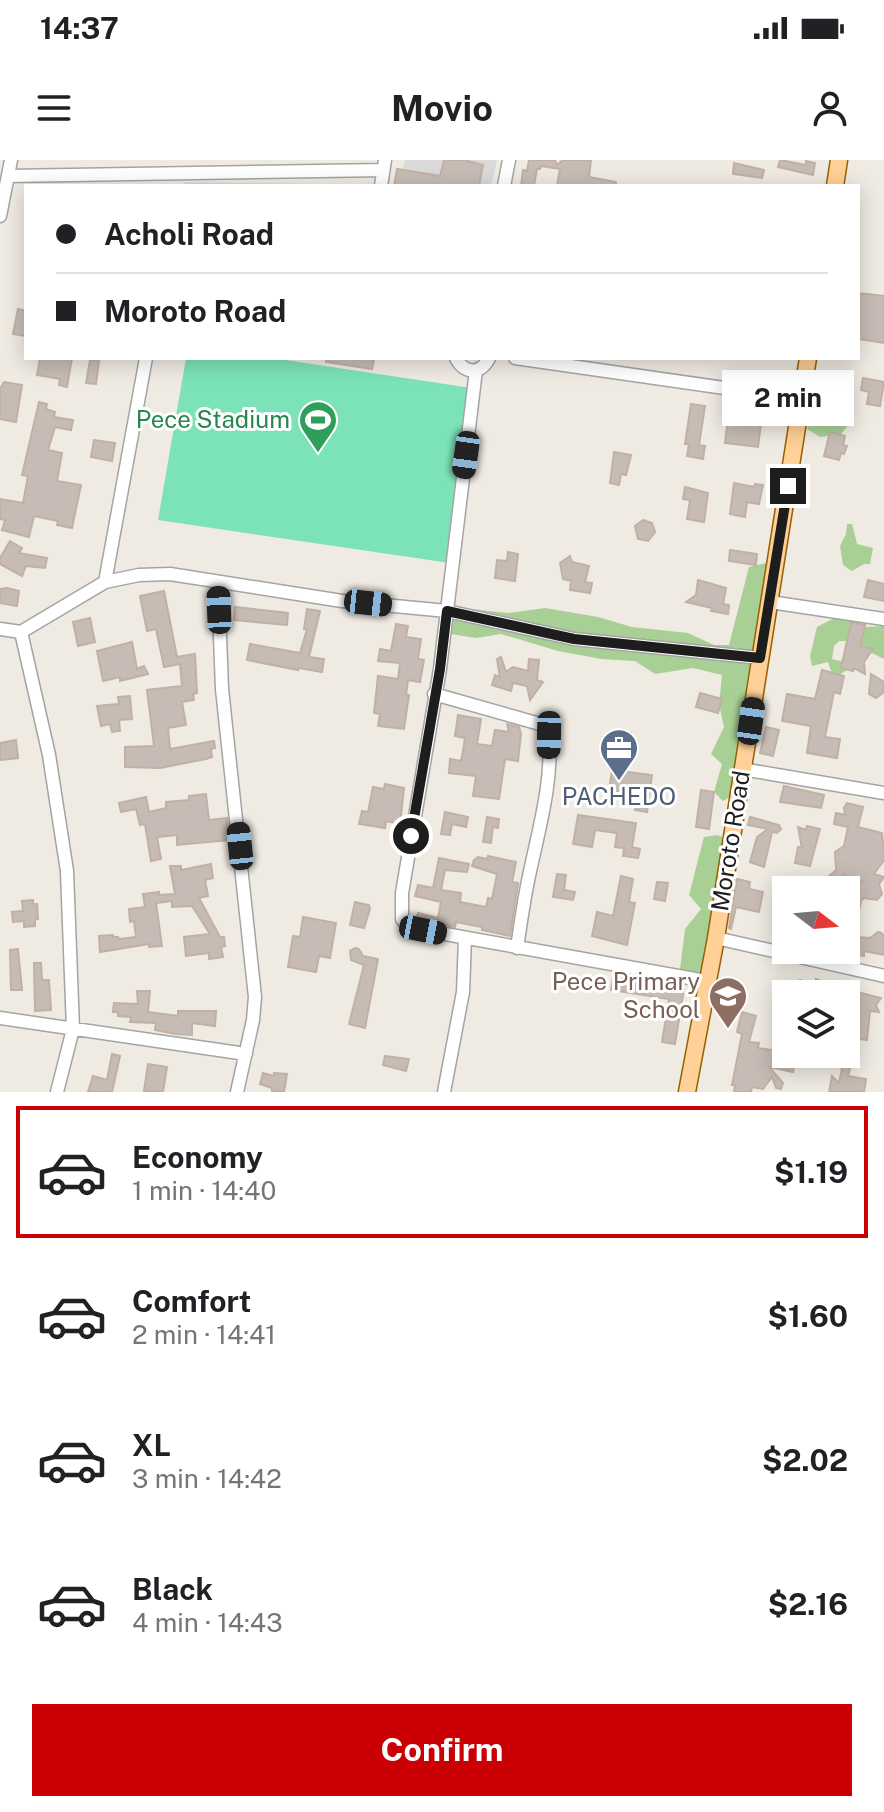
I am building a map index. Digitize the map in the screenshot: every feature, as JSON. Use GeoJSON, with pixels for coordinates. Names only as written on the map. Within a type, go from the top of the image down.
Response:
{"type":"FeatureCollection","features":[{"type":"Feature","properties":{"kind":"main road"},"geometry":{"type":"LineString","coordinates":[[835,184],[839,160]]}},
{"type":"Feature","properties":{"kind":"main road","name":"Moroto Road"},"geometry":{"type":"LineString","coordinates":[[687,1092],[716,938],[808,360]]}},
{"type":"Feature","properties":{"kind":"street"},"geometry":{"type":"LineString","coordinates":[[0,216],[11,160]]}},
{"type":"Feature","properties":{"kind":"street"},"geometry":{"type":"LineString","coordinates":[[504,184],[509,160]]}},
{"type":"Feature","properties":{"kind":"street"},"geometry":{"type":"LineString","coordinates":[[8,176],[384,165]]}},
{"type":"Feature","properties":{"kind":"street"},"geometry":{"type":"LineString","coordinates":[[172,184],[174,172]]}},
{"type":"Feature","properties":{"kind":"street"},"geometry":{"type":"LineString","coordinates":[[105,582],[146,360]]}},
{"type":"Feature","properties":{"kind":"street"},"geometry":{"type":"LineString","coordinates":[[457,360],[463,368],[476,370],[488,360]]}},
{"type":"Feature","properties":{"kind":"street"},"geometry":{"type":"LineString","coordinates":[[529,360],[801,399]]}},
{"type":"Feature","properties":{"kind":"street"},"geometry":{"type":"LineString","coordinates":[[476,370],[447,611],[402,893],[402,919],[407,925],[465,938],[706,981]]}},
{"type":"Feature","properties":{"kind":"street"},"geometry":{"type":"LineString","coordinates":[[0,629],[21,632],[105,582],[139,575],[170,574],[342,601],[447,611],[574,639],[760,658]]}},
{"type":"Feature","properties":{"kind":"street"},"geometry":{"type":"LineString","coordinates":[[218,583],[222,689],[254,983],[253,1020],[237,1092]]}},
{"type":"Feature","properties":{"kind":"street"},"geometry":{"type":"LineString","coordinates":[[770,602],[884,619]]}},
{"type":"Feature","properties":{"kind":"street"},"geometry":{"type":"LineString","coordinates":[[21,632],[49,755],[67,871],[73,1029],[57,1092]]}},
{"type":"Feature","properties":{"kind":"street"},"geometry":{"type":"LineString","coordinates":[[434,694],[540,724],[548,731],[542,816],[517,948]]}},
{"type":"Feature","properties":{"kind":"street"},"geometry":{"type":"LineString","coordinates":[[742,769],[884,793]]}},
{"type":"Feature","properties":{"kind":"street"},"geometry":{"type":"LineString","coordinates":[[444,1092],[463,992],[465,938]]}},
{"type":"Feature","properties":{"kind":"street"},"geometry":{"type":"LineString","coordinates":[[716,938],[884,976]]}},
{"type":"Feature","properties":{"kind":"street"},"geometry":{"type":"LineString","coordinates":[[0,1018],[246,1054]]}},
{"type":"Feature","properties":{"kind":"shaded area"},"geometry":{"type":"Polygon","coordinates":[[[405,160],[497,160],[491,184],[400,184],[405,160]]]}},
{"type":"Feature","properties":{"kind":"shaded area"},"geometry":{"type":"Polygon","coordinates":[[[184,182],[309,184],[184,184],[184,182]]]}},
{"type":"Feature","properties":{"kind":"green space","name":"Pece Stadium"},"geometry":{"type":"Polygon","coordinates":[[[186,360],[285,360],[478,389],[450,563],[158,520],[186,360]]]}},
{"type":"Feature","properties":{"kind":"green space"},"geometry":{"type":"Polygon","coordinates":[[[817,394],[827,396],[830,411],[850,423],[841,434],[820,437],[807,429],[817,394]]]}},
{"type":"Feature","properties":{"kind":"green space"},"geometry":{"type":"Polygon","coordinates":[[[847,524],[852,524],[857,544],[873,548],[870,564],[852,571],[843,565],[840,546],[847,524]]]}},
{"type":"Feature","properties":{"kind":"green space"},"geometry":{"type":"Polygon","coordinates":[[[766,563],[777,568],[761,641],[749,663],[755,672],[733,795],[723,801],[714,792],[722,764],[711,754],[724,727],[719,704],[722,675],[693,668],[655,674],[635,661],[558,651],[501,634],[476,638],[445,633],[450,607],[509,613],[545,608],[598,617],[632,627],[688,633],[714,645],[729,645],[749,567],[766,563]]]}},
{"type":"Feature","properties":{"kind":"green space"},"geometry":{"type":"Polygon","coordinates":[[[836,617],[860,621],[865,627],[884,626],[884,659],[848,641],[839,641],[834,646],[832,659],[849,663],[847,670],[839,675],[831,671],[828,662],[812,666],[810,656],[817,627],[836,617]]]}},
{"type":"Feature","properties":{"kind":"green space"},"geometry":{"type":"Polygon","coordinates":[[[717,835],[730,840],[705,976],[680,969],[685,929],[701,909],[689,895],[704,837],[717,835]]]}},
{"type":"Feature","properties":{"kind":"building"},"geometry":{"type":"Polygon","coordinates":[[[444,160],[464,160],[483,165],[479,184],[394,184],[397,169],[440,176],[444,160]]]}},
{"type":"Feature","properties":{"kind":"building"},"geometry":{"type":"Polygon","coordinates":[[[529,160],[555,160],[557,165],[563,160],[591,160],[589,177],[616,184],[557,184],[560,169],[541,166],[537,169],[534,184],[521,184],[523,170],[527,171],[529,160]]]}},
{"type":"Feature","properties":{"kind":"building"},"geometry":{"type":"Polygon","coordinates":[[[780,160],[806,165],[806,161],[815,163],[813,175],[778,167],[780,160]]]}},
{"type":"Feature","properties":{"kind":"building"},"geometry":{"type":"Polygon","coordinates":[[[734,163],[764,170],[762,178],[733,174],[734,163]]]}},
{"type":"Feature","properties":{"kind":"building"},"geometry":{"type":"Polygon","coordinates":[[[860,293],[884,296],[884,343],[860,339],[860,293]]]}},
{"type":"Feature","properties":{"kind":"building"},"geometry":{"type":"Polygon","coordinates":[[[18,309],[24,310],[24,336],[13,334],[18,309]]]}},
{"type":"Feature","properties":{"kind":"building"},"geometry":{"type":"Polygon","coordinates":[[[40,360],[72,360],[67,387],[59,385],[60,379],[37,375],[40,360]]]}},
{"type":"Feature","properties":{"kind":"building"},"geometry":{"type":"Polygon","coordinates":[[[90,360],[99,361],[96,384],[86,383],[90,360]]]}},
{"type":"Feature","properties":{"kind":"building"},"geometry":{"type":"Polygon","coordinates":[[[326,360],[374,360],[372,369],[326,360]]]}},
{"type":"Feature","properties":{"kind":"building"},"geometry":{"type":"Polygon","coordinates":[[[863,378],[884,382],[880,406],[867,404],[869,392],[861,390],[863,378]]]}},
{"type":"Feature","properties":{"kind":"building"},"geometry":{"type":"Polygon","coordinates":[[[4,382],[22,385],[16,422],[0,419],[0,389],[4,382]]]}},
{"type":"Feature","properties":{"kind":"building"},"geometry":{"type":"Polygon","coordinates":[[[39,402],[47,404],[46,409],[55,412],[54,417],[73,420],[71,430],[55,427],[48,450],[62,453],[57,481],[81,485],[72,528],[57,525],[58,521],[34,516],[29,537],[2,530],[5,520],[0,519],[0,499],[23,503],[28,476],[22,475],[39,402]]]}},
{"type":"Feature","properties":{"kind":"building"},"geometry":{"type":"Polygon","coordinates":[[[691,404],[705,406],[699,445],[705,446],[703,459],[687,456],[689,444],[685,444],[691,404]]]}},
{"type":"Feature","properties":{"kind":"building"},"geometry":{"type":"Polygon","coordinates":[[[728,419],[761,423],[758,447],[725,443],[728,419]]]}},
{"type":"Feature","properties":{"kind":"building"},"geometry":{"type":"Polygon","coordinates":[[[830,432],[845,436],[843,445],[847,446],[839,460],[824,456],[830,432]]]}},
{"type":"Feature","properties":{"kind":"building"},"geometry":{"type":"Polygon","coordinates":[[[94,440],[115,443],[112,461],[91,457],[94,440]]]}},
{"type":"Feature","properties":{"kind":"building"},"geometry":{"type":"Polygon","coordinates":[[[614,452],[631,455],[626,475],[621,474],[619,485],[610,483],[614,452]]]}},
{"type":"Feature","properties":{"kind":"building"},"geometry":{"type":"Polygon","coordinates":[[[734,483],[754,487],[755,484],[763,485],[759,504],[747,502],[745,517],[730,514],[734,483]]]}},
{"type":"Feature","properties":{"kind":"building"},"geometry":{"type":"Polygon","coordinates":[[[685,487],[708,493],[704,522],[687,519],[690,500],[683,499],[685,487]]]}},
{"type":"Feature","properties":{"kind":"building"},"geometry":{"type":"Polygon","coordinates":[[[643,520],[652,523],[655,532],[648,541],[638,539],[635,526],[643,520]]]}},
{"type":"Feature","properties":{"kind":"building"},"geometry":{"type":"Polygon","coordinates":[[[10,541],[22,548],[19,553],[47,558],[45,568],[26,566],[22,576],[0,564],[10,541]]]}},
{"type":"Feature","properties":{"kind":"building"},"geometry":{"type":"Polygon","coordinates":[[[730,550],[757,554],[756,565],[729,561],[730,550]]]}},
{"type":"Feature","properties":{"kind":"building"},"geometry":{"type":"Polygon","coordinates":[[[508,552],[518,554],[515,581],[495,578],[497,560],[507,561],[508,552]]]}},
{"type":"Feature","properties":{"kind":"building"},"geometry":{"type":"Polygon","coordinates":[[[570,556],[572,562],[589,566],[585,582],[592,583],[590,593],[570,590],[571,581],[563,579],[560,563],[570,556]]]}},
{"type":"Feature","properties":{"kind":"building"},"geometry":{"type":"Polygon","coordinates":[[[698,580],[726,588],[723,604],[729,605],[728,614],[686,602],[696,595],[698,580]]]}},
{"type":"Feature","properties":{"kind":"building"},"geometry":{"type":"Polygon","coordinates":[[[868,580],[884,584],[884,601],[864,597],[868,580]]]}},
{"type":"Feature","properties":{"kind":"building"},"geometry":{"type":"Polygon","coordinates":[[[0,589],[19,591],[17,606],[0,603],[0,589]]]}},
{"type":"Feature","properties":{"kind":"building"},"geometry":{"type":"Polygon","coordinates":[[[164,591],[177,657],[195,654],[197,693],[193,694],[194,700],[182,702],[186,725],[168,728],[170,749],[214,741],[215,748],[211,749],[212,757],[206,759],[160,768],[125,767],[125,747],[154,746],[147,690],[182,686],[180,664],[164,667],[156,629],[147,631],[140,596],[164,591]]]}},
{"type":"Feature","properties":{"kind":"building"},"geometry":{"type":"Polygon","coordinates":[[[235,607],[288,613],[287,625],[234,620],[235,607]]]}},
{"type":"Feature","properties":{"kind":"building"},"geometry":{"type":"Polygon","coordinates":[[[307,609],[320,611],[309,657],[324,659],[322,672],[247,660],[250,644],[300,653],[307,629],[304,629],[307,609]]]}},
{"type":"Feature","properties":{"kind":"building"},"geometry":{"type":"Polygon","coordinates":[[[90,618],[95,642],[78,646],[73,622],[90,618]]]}},
{"type":"Feature","properties":{"kind":"building"},"geometry":{"type":"Polygon","coordinates":[[[851,623],[865,625],[860,646],[873,649],[864,662],[865,674],[854,668],[853,671],[841,668],[851,623]]]}},
{"type":"Feature","properties":{"kind":"building"},"geometry":{"type":"Polygon","coordinates":[[[396,624],[408,626],[406,637],[421,639],[418,659],[424,660],[420,682],[408,680],[404,729],[378,726],[380,714],[374,713],[378,676],[398,679],[400,663],[378,661],[380,649],[391,651],[396,624]]]}},
{"type":"Feature","properties":{"kind":"building"},"geometry":{"type":"Polygon","coordinates":[[[132,642],[137,669],[144,666],[148,674],[120,681],[120,677],[103,681],[97,651],[132,642]]]}},
{"type":"Feature","properties":{"kind":"building"},"geometry":{"type":"Polygon","coordinates":[[[501,657],[506,672],[513,667],[528,671],[529,659],[539,660],[537,680],[543,682],[530,700],[527,686],[513,683],[511,691],[492,685],[495,675],[500,677],[497,659],[501,657]]]}},
{"type":"Feature","properties":{"kind":"building"},"geometry":{"type":"Polygon","coordinates":[[[822,670],[844,676],[840,694],[834,692],[825,737],[840,739],[837,758],[807,753],[811,726],[782,721],[787,694],[815,699],[822,670]]]}},
{"type":"Feature","properties":{"kind":"building"},"geometry":{"type":"Polygon","coordinates":[[[871,674],[884,682],[884,692],[876,698],[869,694],[871,674]]]}},
{"type":"Feature","properties":{"kind":"building"},"geometry":{"type":"Polygon","coordinates":[[[700,693],[722,699],[718,713],[696,707],[700,693]]]}},
{"type":"Feature","properties":{"kind":"building"},"geometry":{"type":"Polygon","coordinates":[[[130,696],[132,719],[119,720],[120,731],[112,732],[110,724],[101,726],[97,706],[119,704],[118,697],[130,696]]]}},
{"type":"Feature","properties":{"kind":"building"},"geometry":{"type":"Polygon","coordinates":[[[458,715],[481,719],[477,744],[492,746],[495,730],[509,732],[507,724],[519,727],[518,761],[505,759],[499,799],[473,796],[476,776],[449,773],[450,759],[461,761],[463,751],[465,738],[455,736],[458,715]]]}},
{"type":"Feature","properties":{"kind":"building"},"geometry":{"type":"Polygon","coordinates":[[[766,727],[779,730],[773,756],[760,753],[766,727]]]}},
{"type":"Feature","properties":{"kind":"building"},"geometry":{"type":"Polygon","coordinates":[[[620,732],[631,733],[627,756],[617,754],[620,732]]]}},
{"type":"Feature","properties":{"kind":"building"},"geometry":{"type":"Polygon","coordinates":[[[16,740],[18,758],[0,760],[0,743],[16,740]]]}},
{"type":"Feature","properties":{"kind":"building"},"geometry":{"type":"Polygon","coordinates":[[[612,770],[652,775],[647,812],[635,810],[637,795],[609,791],[612,770]]]}},
{"type":"Feature","properties":{"kind":"building"},"geometry":{"type":"Polygon","coordinates":[[[385,784],[404,788],[400,824],[386,821],[385,828],[359,824],[362,811],[368,812],[373,787],[384,789],[385,784]]]}},
{"type":"Feature","properties":{"kind":"building"},"geometry":{"type":"Polygon","coordinates":[[[784,786],[824,795],[821,808],[780,802],[784,786]]]}},
{"type":"Feature","properties":{"kind":"building"},"geometry":{"type":"Polygon","coordinates":[[[701,790],[714,792],[709,829],[696,827],[701,790]]]}},
{"type":"Feature","properties":{"kind":"building"},"geometry":{"type":"Polygon","coordinates":[[[206,794],[209,820],[227,818],[229,840],[177,845],[177,835],[157,837],[161,859],[151,861],[145,824],[140,825],[136,809],[121,812],[119,803],[146,797],[149,812],[166,808],[166,802],[189,800],[189,796],[206,794]]]}},
{"type":"Feature","properties":{"kind":"building"},"geometry":{"type":"Polygon","coordinates":[[[847,803],[863,807],[858,827],[882,833],[884,860],[874,874],[884,877],[879,884],[882,894],[877,900],[864,898],[860,906],[860,884],[863,881],[860,876],[829,876],[836,870],[835,852],[844,846],[848,827],[834,824],[836,813],[845,815],[847,803]]]}},
{"type":"Feature","properties":{"kind":"building"},"geometry":{"type":"Polygon","coordinates":[[[445,812],[468,817],[466,827],[452,824],[450,835],[441,834],[445,812]]]}},
{"type":"Feature","properties":{"kind":"building"},"geometry":{"type":"Polygon","coordinates":[[[578,815],[636,823],[632,847],[640,849],[638,858],[623,856],[624,848],[615,847],[617,833],[595,830],[592,847],[573,844],[578,815]]]}},
{"type":"Feature","properties":{"kind":"building"},"geometry":{"type":"Polygon","coordinates":[[[487,817],[499,819],[498,828],[493,827],[491,843],[483,842],[487,817]]]}},
{"type":"Feature","properties":{"kind":"building"},"geometry":{"type":"Polygon","coordinates":[[[750,817],[779,825],[781,829],[777,833],[772,832],[764,867],[750,862],[757,837],[768,829],[748,825],[750,817]]]}},
{"type":"Feature","properties":{"kind":"building"},"geometry":{"type":"Polygon","coordinates":[[[807,826],[820,829],[810,866],[795,863],[798,847],[802,848],[798,827],[806,830],[807,826]]]}},
{"type":"Feature","properties":{"kind":"building"},"geometry":{"type":"Polygon","coordinates":[[[488,856],[516,862],[512,882],[518,883],[510,936],[456,922],[455,927],[416,918],[418,913],[438,918],[441,902],[415,896],[418,885],[433,888],[439,858],[469,864],[467,872],[445,870],[441,890],[461,893],[460,902],[486,907],[488,898],[492,899],[497,874],[472,866],[478,857],[487,859],[488,856]]]}},
{"type":"Feature","properties":{"kind":"building"},"geometry":{"type":"Polygon","coordinates":[[[211,864],[213,878],[205,880],[208,896],[199,898],[220,937],[224,937],[225,946],[221,947],[223,957],[209,959],[209,953],[186,956],[184,937],[210,934],[192,906],[172,907],[172,901],[156,903],[162,946],[149,947],[149,944],[100,952],[99,936],[113,935],[119,939],[136,937],[129,909],[145,907],[143,894],[175,894],[170,866],[181,866],[181,870],[211,864]]]}},
{"type":"Feature","properties":{"kind":"building"},"geometry":{"type":"Polygon","coordinates":[[[557,874],[566,875],[564,890],[575,892],[573,900],[553,897],[557,874]]]}},
{"type":"Feature","properties":{"kind":"building"},"geometry":{"type":"Polygon","coordinates":[[[621,876],[633,879],[629,902],[635,903],[627,945],[592,936],[597,912],[613,916],[621,876]]]}},
{"type":"Feature","properties":{"kind":"building"},"geometry":{"type":"Polygon","coordinates":[[[737,879],[750,882],[749,889],[763,892],[759,912],[736,907],[731,929],[729,928],[737,879]]]}},
{"type":"Feature","properties":{"kind":"building"},"geometry":{"type":"Polygon","coordinates":[[[657,882],[668,883],[665,901],[654,899],[657,882]]]}},
{"type":"Feature","properties":{"kind":"building"},"geometry":{"type":"Polygon","coordinates":[[[33,900],[33,904],[37,904],[35,926],[24,927],[24,921],[13,922],[12,912],[23,911],[22,901],[33,900]]]}},
{"type":"Feature","properties":{"kind":"building"},"geometry":{"type":"Polygon","coordinates":[[[355,902],[369,905],[364,928],[350,925],[355,902]]]}},
{"type":"Feature","properties":{"kind":"building"},"geometry":{"type":"Polygon","coordinates":[[[303,917],[336,923],[330,958],[319,956],[316,972],[288,967],[293,936],[300,937],[303,917]]]}},
{"type":"Feature","properties":{"kind":"building"},"geometry":{"type":"Polygon","coordinates":[[[878,932],[882,933],[884,955],[864,951],[864,956],[860,955],[860,937],[870,938],[878,932]]]}},
{"type":"Feature","properties":{"kind":"building"},"geometry":{"type":"Polygon","coordinates":[[[355,948],[363,956],[378,959],[365,1028],[349,1024],[364,965],[351,960],[350,951],[355,948]]]}},
{"type":"Feature","properties":{"kind":"building"},"geometry":{"type":"Polygon","coordinates":[[[18,949],[22,990],[11,990],[10,950],[18,949]]]}},
{"type":"Feature","properties":{"kind":"building"},"geometry":{"type":"Polygon","coordinates":[[[34,963],[41,963],[42,980],[49,980],[51,1010],[35,1011],[34,963]]]}},
{"type":"Feature","properties":{"kind":"building"},"geometry":{"type":"Polygon","coordinates":[[[613,977],[684,989],[675,1044],[662,1042],[669,999],[611,990],[613,977]]]}},
{"type":"Feature","properties":{"kind":"building"},"geometry":{"type":"Polygon","coordinates":[[[137,991],[150,991],[148,1012],[178,1016],[178,1011],[216,1011],[215,1026],[192,1023],[192,1035],[176,1034],[155,1030],[156,1023],[130,1022],[131,1017],[118,1016],[118,1012],[113,1012],[114,1003],[138,1004],[137,991]]]}},
{"type":"Feature","properties":{"kind":"building"},"geometry":{"type":"Polygon","coordinates":[[[860,993],[881,998],[876,1005],[879,1012],[870,1011],[867,1040],[860,1039],[860,993]]]}},
{"type":"Feature","properties":{"kind":"building"},"geometry":{"type":"Polygon","coordinates":[[[742,1012],[756,1016],[749,1042],[759,1043],[758,1048],[772,1050],[772,1068],[769,1067],[783,1083],[781,1089],[776,1088],[772,1077],[763,1089],[752,1087],[751,1092],[734,1092],[735,1085],[732,1085],[742,1034],[737,1032],[742,1012]]]}},
{"type":"Feature","properties":{"kind":"building"},"geometry":{"type":"Polygon","coordinates":[[[112,1054],[120,1056],[112,1092],[88,1092],[93,1076],[107,1080],[112,1054]]]}},
{"type":"Feature","properties":{"kind":"building"},"geometry":{"type":"Polygon","coordinates":[[[385,1056],[409,1059],[406,1071],[383,1065],[385,1056]]]}},
{"type":"Feature","properties":{"kind":"building"},"geometry":{"type":"Polygon","coordinates":[[[148,1064],[167,1067],[163,1092],[144,1091],[148,1064]]]}},
{"type":"Feature","properties":{"kind":"building"},"geometry":{"type":"Polygon","coordinates":[[[774,1068],[794,1068],[793,1072],[774,1068]]]}},
{"type":"Feature","properties":{"kind":"building"},"geometry":{"type":"Polygon","coordinates":[[[842,1068],[850,1068],[848,1076],[866,1079],[864,1092],[829,1092],[832,1076],[839,1083],[842,1068]]]}},
{"type":"Feature","properties":{"kind":"building"},"geometry":{"type":"Polygon","coordinates":[[[263,1073],[274,1076],[274,1073],[287,1074],[284,1092],[272,1091],[272,1088],[260,1084],[263,1073]]]}},
{"type":"Feature","properties":{"kind":"place","name":"Pece Stadium"},"geometry":{"type":"Point","coordinates":[318,454]}},
{"type":"Feature","properties":{"kind":"place","name":"PACHEDO"},"geometry":{"type":"Point","coordinates":[619,782]}},
{"type":"Feature","properties":{"kind":"place","name":"Pece Primary School"},"geometry":{"type":"Point","coordinates":[728,1030]}},
{"type":"Feature","properties":{"kind":"route"},"geometry":{"type":"LineString","coordinates":[[411,836],[447,611],[574,639],[760,658],[788,486]]}}]}
